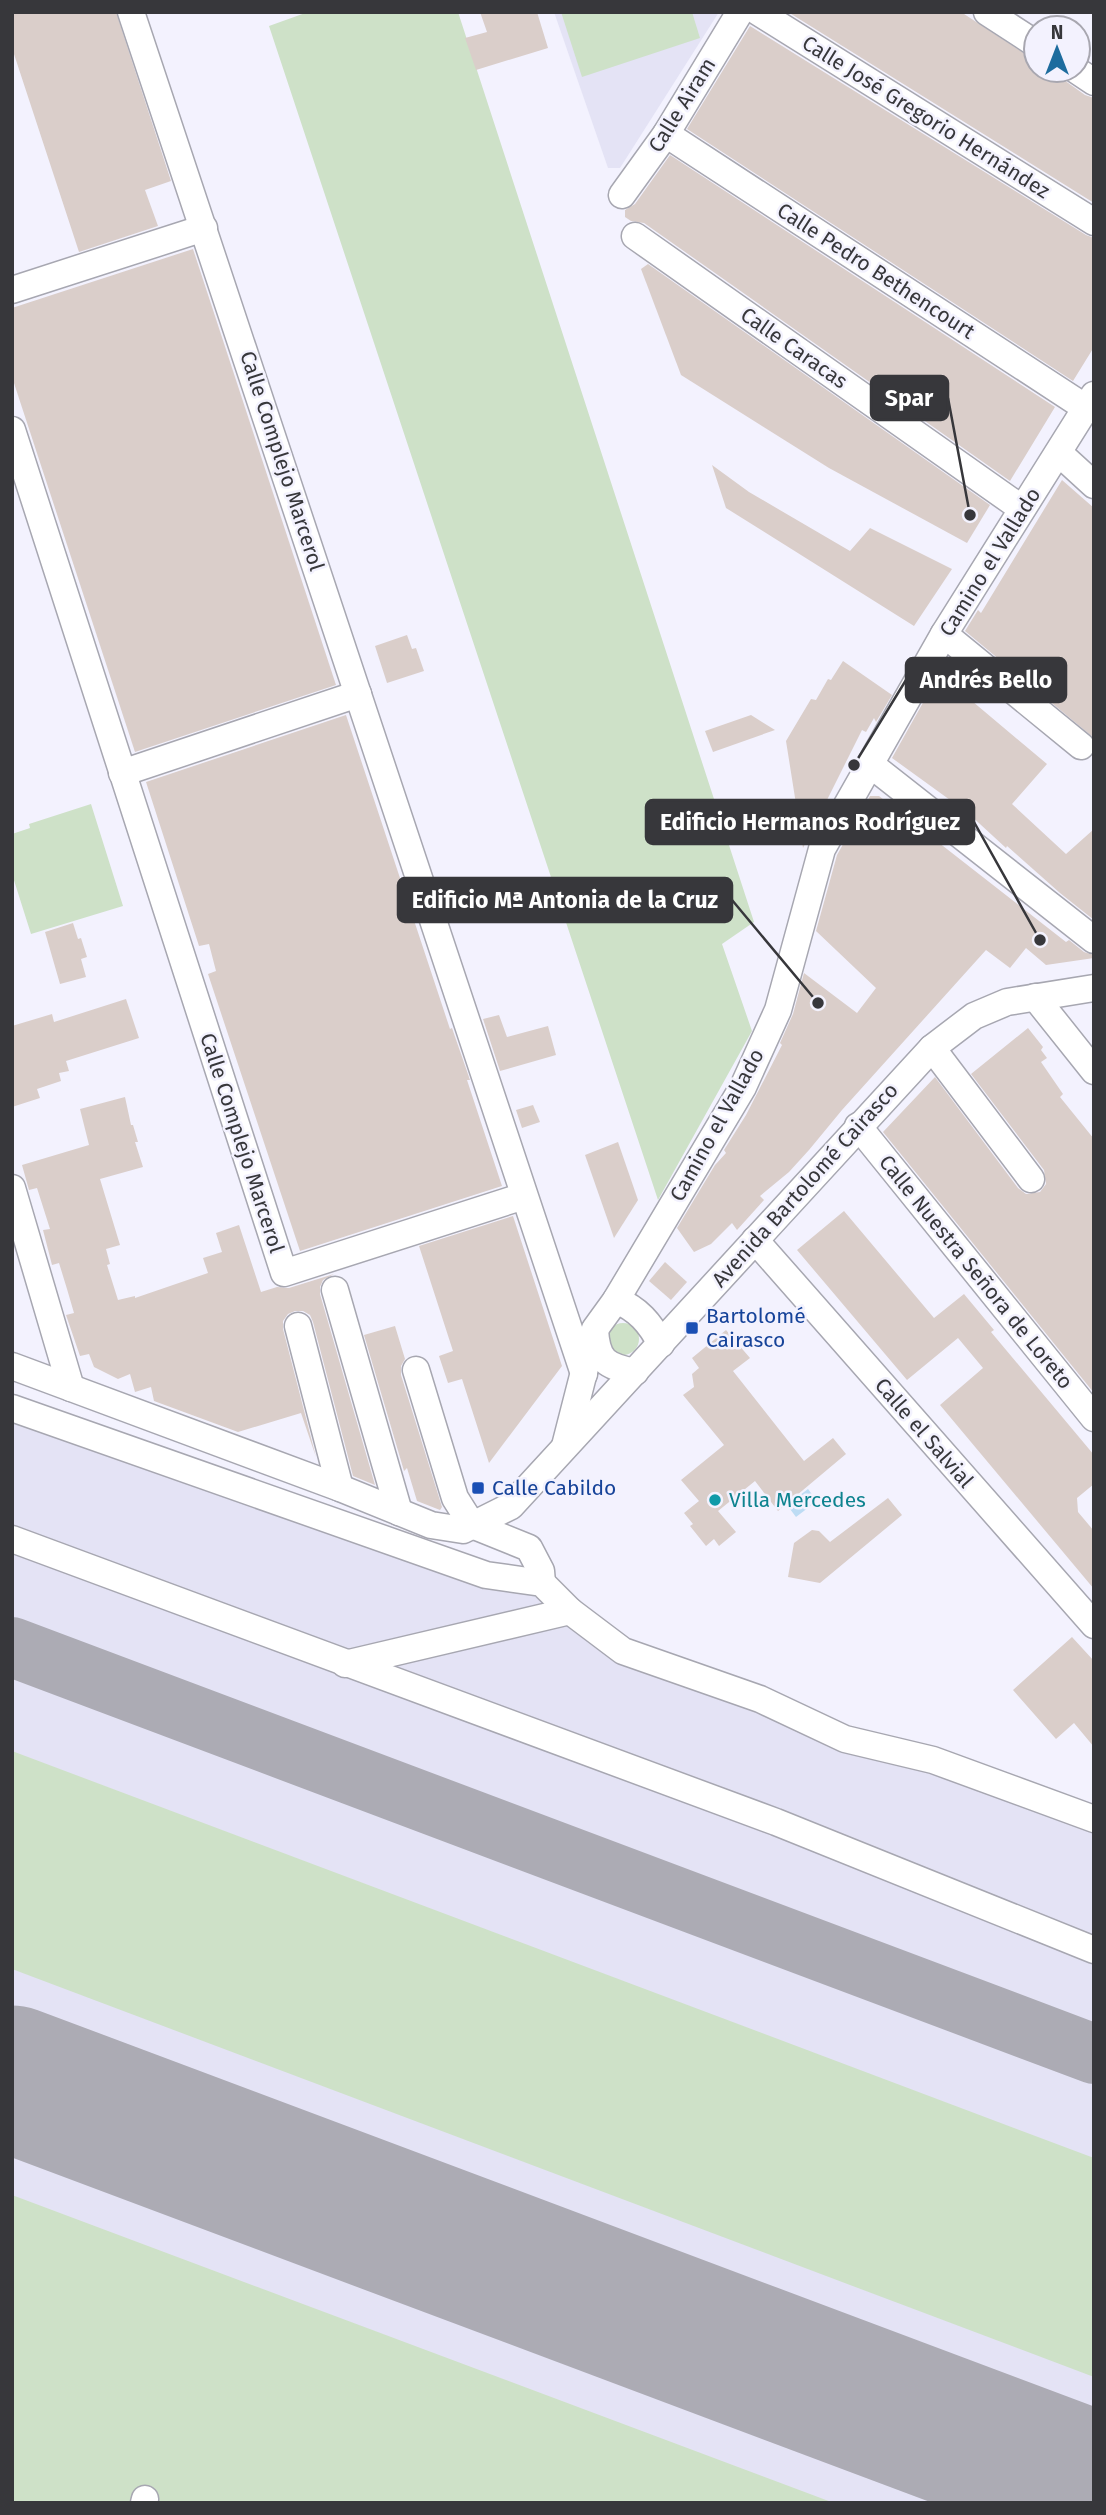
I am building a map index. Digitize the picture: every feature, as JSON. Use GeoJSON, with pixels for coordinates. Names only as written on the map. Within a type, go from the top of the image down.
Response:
{"type":"FeatureCollection","features":[{"type":"Feature","properties":{"kind":"street","name":"Calle Complejo Marcerol"},"geometry":{"type":"LineString","coordinates":[[131,12],[584,1374]]}},
{"type":"Feature","properties":{"kind":"street","name":"Calle Airam"},"geometry":{"type":"LineString","coordinates":[[622,195],[666,134],[740,12]]}},
{"type":"Feature","properties":{"kind":"street","name":"Calle José Gregorio Hernández"},"geometry":{"type":"LineString","coordinates":[[758,12],[1094,222]]}},
{"type":"Feature","properties":{"kind":"street"},"geometry":{"type":"LineString","coordinates":[[988,12],[1022,35]]}},
{"type":"Feature","properties":{"kind":"street","name":"Calle Pedro Bethencourt"},"geometry":{"type":"LineString","coordinates":[[666,134],[1090,402]]}},
{"type":"Feature","properties":{"kind":"street"},"geometry":{"type":"LineString","coordinates":[[12,290],[204,228]]}},
{"type":"Feature","properties":{"kind":"street","name":"Calle Caracas"},"geometry":{"type":"LineString","coordinates":[[635,236],[1021,509]]}},
{"type":"Feature","properties":{"kind":"street","name":"Camino el Vallado"},"geometry":{"type":"LineString","coordinates":[[564,1451],[595,1329],[616,1300],[743,1087],[778,1010],[822,849],[944,634],[1090,402]]}},
{"type":"Feature","properties":{"kind":"street","name":"Calle Complejo Marcerol"},"geometry":{"type":"LineString","coordinates":[[12,430],[284,1273],[524,1195]]}},
{"type":"Feature","properties":{"kind":"street"},"geometry":{"type":"LineString","coordinates":[[1059,453],[1094,485]]}},
{"type":"Feature","properties":{"kind":"street"},"geometry":{"type":"LineString","coordinates":[[944,634],[1081,746]]}},
{"type":"Feature","properties":{"kind":"street"},"geometry":{"type":"LineString","coordinates":[[122,773],[358,694]]}},
{"type":"Feature","properties":{"kind":"street"},"geometry":{"type":"LineString","coordinates":[[870,764],[1094,940]]}},
{"type":"Feature","properties":{"kind":"street","name":"Avenida Bartolomé Cairasco"},"geometry":{"type":"LineString","coordinates":[[467,1527],[511,1506],[932,1048],[974,1016],[1007,1002],[1094,988]]}},
{"type":"Feature","properties":{"kind":"street"},"geometry":{"type":"LineString","coordinates":[[1035,997],[1094,1071]]}},
{"type":"Feature","properties":{"kind":"street"},"geometry":{"type":"LineString","coordinates":[[932,1048],[1031,1180]]}},
{"type":"Feature","properties":{"kind":"street","name":"Calle Nuestra Señora de Loreto"},"geometry":{"type":"LineString","coordinates":[[858,1126],[1094,1418]]}},
{"type":"Feature","properties":{"kind":"street"},"geometry":{"type":"LineString","coordinates":[[12,1188],[71,1388]]}},
{"type":"Feature","properties":{"kind":"street","name":"Calle el Salvial"},"geometry":{"type":"LineString","coordinates":[[755,1240],[1094,1626]]}},
{"type":"Feature","properties":{"kind":"street"},"geometry":{"type":"LineString","coordinates":[[334,1290],[400,1512]]}},
{"type":"Feature","properties":{"kind":"street"},"geometry":{"type":"LineString","coordinates":[[616,1300],[634,1308],[652,1327],[662,1344]]}},
{"type":"Feature","properties":{"kind":"street"},"geometry":{"type":"LineString","coordinates":[[567,1321],[595,1329],[596,1349],[604,1360],[613,1368],[635,1372]]}},
{"type":"Feature","properties":{"kind":"street"},"geometry":{"type":"LineString","coordinates":[[298,1326],[340,1488]]}},
{"type":"Feature","properties":{"kind":"street"},"geometry":{"type":"LineString","coordinates":[[12,1366],[340,1488],[431,1525],[467,1527],[529,1548],[541,1571],[542,1583]]}},
{"type":"Feature","properties":{"kind":"street"},"geometry":{"type":"LineString","coordinates":[[416,1370],[455,1498],[467,1527]]}},
{"type":"Feature","properties":{"kind":"street"},"geometry":{"type":"LineString","coordinates":[[12,1408],[486,1575],[542,1583],[570,1611],[623,1651],[760,1699],[845,1739],[933,1760],[1094,1819]]}},
{"type":"Feature","properties":{"kind":"street"},"geometry":{"type":"LineString","coordinates":[[12,1539],[776,1822],[1094,1950]]}},
{"type":"Feature","properties":{"kind":"street"},"geometry":{"type":"LineString","coordinates":[[345,1664],[570,1611]]}},
{"type":"Feature","properties":{"kind":"shaded area"},"geometry":{"type":"Polygon","coordinates":[[[554,12],[719,12],[620,168],[608,168],[554,12]]]}},
{"type":"Feature","properties":{"kind":"shaded area"},"geometry":{"type":"Polygon","coordinates":[[[12,1399],[577,1605],[624,1647],[1094,1813],[1094,2503],[12,2503],[12,1399]]]}},
{"type":"Feature","properties":{"kind":"green space"},"geometry":{"type":"Polygon","coordinates":[[[308,12],[458,12],[754,922],[722,944],[752,1031],[658,1200],[269,26],[308,12]]]}},
{"type":"Feature","properties":{"kind":"green space"},"geometry":{"type":"Polygon","coordinates":[[[561,12],[692,12],[700,38],[582,77],[561,12]]]}},
{"type":"Feature","properties":{"kind":"green space"},"geometry":{"type":"Polygon","coordinates":[[[91,804],[123,906],[31,934],[12,874],[12,834],[30,828],[29,824],[91,804]]]}},
{"type":"Feature","properties":{"kind":"green space"},"geometry":{"type":"Polygon","coordinates":[[[623,1323],[634,1328],[639,1339],[634,1350],[623,1355],[612,1350],[607,1339],[612,1328],[623,1323]]]}},
{"type":"Feature","properties":{"kind":"green space"},"geometry":{"type":"Polygon","coordinates":[[[12,1751],[1094,2158],[1094,2377],[12,1969],[12,1751]]]}},
{"type":"Feature","properties":{"kind":"green space"},"geometry":{"type":"Polygon","coordinates":[[[12,2195],[834,2503],[12,2503],[12,2195]]]}},
{"type":"Feature","properties":{"kind":"water"},"geometry":{"type":"Polygon","coordinates":[[[808,1489],[817,1501],[796,1517],[787,1505],[808,1489]]]}},
{"type":"Feature","properties":{"kind":"building"},"geometry":{"type":"Polygon","coordinates":[[[12,12],[116,12],[171,181],[145,190],[158,226],[79,252],[12,48],[12,12]]]}},
{"type":"Feature","properties":{"kind":"building"},"geometry":{"type":"Polygon","coordinates":[[[480,12],[537,12],[548,48],[476,70],[465,38],[487,32],[480,12]]]}},
{"type":"Feature","properties":{"kind":"building"},"geometry":{"type":"Polygon","coordinates":[[[788,12],[961,12],[1022,52],[1022,84],[1070,84],[1094,98],[1094,203],[788,12]]]}},
{"type":"Feature","properties":{"kind":"building"},"geometry":{"type":"Polygon","coordinates":[[[750,26],[1094,238],[1094,347],[1073,381],[687,129],[750,26]]]}},
{"type":"Feature","properties":{"kind":"building"},"geometry":{"type":"Polygon","coordinates":[[[670,155],[1055,407],[1010,481],[644,223],[625,217],[625,210],[635,204],[670,155]]]}},
{"type":"Feature","properties":{"kind":"building"},"geometry":{"type":"Polygon","coordinates":[[[193,249],[336,685],[135,752],[12,377],[12,308],[193,249]]]}},
{"type":"Feature","properties":{"kind":"building"},"geometry":{"type":"Polygon","coordinates":[[[648,264],[990,505],[967,543],[829,468],[681,375],[641,269],[648,264]]]}},
{"type":"Feature","properties":{"kind":"building"},"geometry":{"type":"Polygon","coordinates":[[[712,465],[749,492],[850,551],[870,528],[952,569],[914,626],[726,508],[712,465]]]}},
{"type":"Feature","properties":{"kind":"building"},"geometry":{"type":"Polygon","coordinates":[[[1062,480],[1094,508],[1094,738],[965,631],[978,610],[981,613],[1062,480]]]}},
{"type":"Feature","properties":{"kind":"building"},"geometry":{"type":"Polygon","coordinates":[[[407,635],[412,649],[416,648],[424,671],[387,683],[375,646],[407,635]]]}},
{"type":"Feature","properties":{"kind":"building"},"geometry":{"type":"Polygon","coordinates":[[[948,658],[977,681],[972,701],[1047,764],[1012,804],[1066,854],[1094,829],[1094,920],[968,813],[892,758],[948,658]]]}},
{"type":"Feature","properties":{"kind":"building"},"geometry":{"type":"Polygon","coordinates":[[[843,661],[892,695],[876,722],[874,718],[866,732],[862,730],[803,848],[786,741],[811,699],[816,700],[843,661]]]}},
{"type":"Feature","properties":{"kind":"building"},"geometry":{"type":"Polygon","coordinates":[[[346,715],[450,1029],[452,1028],[470,1080],[467,1080],[502,1186],[300,1251],[208,974],[216,971],[209,944],[199,946],[146,782],[346,715]]]}},
{"type":"Feature","properties":{"kind":"building"},"geometry":{"type":"Polygon","coordinates":[[[751,715],[775,730],[713,752],[705,731],[751,715]]]}},
{"type":"Feature","properties":{"kind":"building"},"geometry":{"type":"Polygon","coordinates":[[[870,796],[879,796],[1066,942],[1069,940],[1084,952],[1094,955],[1094,958],[1046,965],[1026,948],[1010,968],[986,950],[789,1172],[760,1196],[764,1200],[737,1230],[732,1223],[711,1244],[694,1252],[677,1228],[715,1165],[726,1153],[724,1150],[746,1115],[782,1045],[780,1043],[793,1014],[804,973],[857,1013],[876,988],[816,931],[837,855],[870,796]]]}},
{"type":"Feature","properties":{"kind":"building"},"geometry":{"type":"Polygon","coordinates":[[[73,923],[87,957],[81,959],[86,977],[60,984],[45,932],[73,923]]]}},
{"type":"Feature","properties":{"kind":"building"},"geometry":{"type":"Polygon","coordinates":[[[126,999],[139,1038],[66,1061],[69,1071],[59,1073],[61,1081],[37,1089],[40,1098],[12,1107],[12,1026],[52,1014],[54,1022],[126,999]]]}},
{"type":"Feature","properties":{"kind":"building"},"geometry":{"type":"Polygon","coordinates":[[[499,1015],[507,1037],[548,1026],[556,1055],[500,1071],[483,1019],[499,1015]]]}},
{"type":"Feature","properties":{"kind":"building"},"geometry":{"type":"Polygon","coordinates":[[[1028,1028],[1043,1047],[1041,1050],[1047,1058],[1041,1062],[1063,1094],[1060,1097],[1094,1139],[1094,1393],[883,1132],[935,1077],[1018,1188],[1026,1194],[1040,1192],[1046,1184],[1044,1170],[971,1074],[1028,1028]]]}},
{"type":"Feature","properties":{"kind":"building"},"geometry":{"type":"Polygon","coordinates":[[[125,1097],[143,1167],[100,1179],[120,1245],[106,1249],[110,1264],[107,1265],[118,1300],[135,1298],[208,1273],[203,1258],[222,1252],[216,1233],[239,1225],[261,1292],[277,1287],[289,1288],[334,1274],[323,1280],[320,1294],[375,1485],[353,1476],[313,1322],[310,1315],[303,1311],[288,1314],[283,1321],[283,1329],[316,1457],[301,1413],[238,1432],[154,1401],[151,1387],[135,1392],[130,1374],[118,1379],[94,1367],[89,1354],[80,1356],[66,1315],[74,1313],[67,1289],[59,1263],[52,1265],[43,1230],[50,1229],[37,1188],[29,1190],[22,1165],[89,1145],[80,1109],[125,1097]]]}},
{"type":"Feature","properties":{"kind":"building"},"geometry":{"type":"Polygon","coordinates":[[[533,1105],[540,1122],[522,1128],[516,1110],[533,1105]]]}},
{"type":"Feature","properties":{"kind":"building"},"geometry":{"type":"Polygon","coordinates":[[[618,1142],[638,1200],[614,1238],[585,1155],[618,1142]]]}},
{"type":"Feature","properties":{"kind":"building"},"geometry":{"type":"Polygon","coordinates":[[[844,1211],[934,1318],[964,1294],[994,1330],[991,1332],[1094,1455],[1094,1484],[1077,1498],[1078,1512],[1094,1531],[1094,1589],[940,1405],[983,1368],[958,1338],[907,1380],[797,1250],[844,1211]]]}},
{"type":"Feature","properties":{"kind":"building"},"geometry":{"type":"Polygon","coordinates":[[[513,1216],[562,1366],[489,1463],[462,1379],[448,1383],[439,1356],[453,1351],[419,1246],[513,1216]]]}},
{"type":"Feature","properties":{"kind":"building"},"geometry":{"type":"Polygon","coordinates":[[[665,1262],[687,1282],[671,1300],[649,1281],[665,1262]]]}},
{"type":"Feature","properties":{"kind":"building"},"geometry":{"type":"Polygon","coordinates":[[[395,1326],[405,1359],[401,1366],[401,1375],[442,1507],[440,1510],[417,1501],[407,1468],[404,1471],[364,1335],[395,1326]]]}},
{"type":"Feature","properties":{"kind":"building"},"geometry":{"type":"Polygon","coordinates":[[[726,1330],[750,1358],[733,1371],[804,1461],[833,1438],[846,1454],[778,1511],[755,1481],[718,1511],[736,1532],[719,1546],[714,1539],[706,1546],[690,1526],[693,1524],[684,1513],[699,1501],[681,1480],[724,1445],[683,1395],[694,1387],[692,1374],[699,1368],[692,1358],[726,1330]]]}},
{"type":"Feature","properties":{"kind":"building"},"geometry":{"type":"Polygon","coordinates":[[[888,1498],[902,1515],[820,1583],[788,1577],[794,1543],[812,1530],[819,1531],[830,1542],[888,1498]]]}},
{"type":"Feature","properties":{"kind":"building"},"geometry":{"type":"Polygon","coordinates":[[[1072,1637],[1094,1661],[1094,1747],[1074,1723],[1056,1739],[1013,1690],[1072,1637]]]}},
{"type":"Feature","properties":{"kind":"taxiway"},"geometry":{"type":"LineString","coordinates":[[12,1647],[1094,2054]]}},
{"type":"Feature","properties":{"kind":"runway"},"geometry":{"type":"LineString","coordinates":[[12,2079],[1094,2485]]}},
{"type":"Feature","properties":{"kind":"place","name":"Spar"},"geometry":{"type":"Point","coordinates":[970,515]}},
{"type":"Feature","properties":{"kind":"place","name":"Andrés Bello"},"geometry":{"type":"Point","coordinates":[854,765]}},
{"type":"Feature","properties":{"kind":"place","name":"Edificio Hermanos Rodríguez"},"geometry":{"type":"Point","coordinates":[1040,940]}},
{"type":"Feature","properties":{"kind":"place","name":"Edificio Mª Antonia de la Cruz"},"geometry":{"type":"Point","coordinates":[818,1003]}},
{"type":"Feature","properties":{"kind":"place","name":"Bartolomé Cairasco"},"geometry":{"type":"Point","coordinates":[692,1328]}},
{"type":"Feature","properties":{"kind":"place","name":"Calle Cabildo"},"geometry":{"type":"Point","coordinates":[478,1488]}},
{"type":"Feature","properties":{"kind":"place","name":"Villa Mercedes"},"geometry":{"type":"Point","coordinates":[715,1500]}}]}
